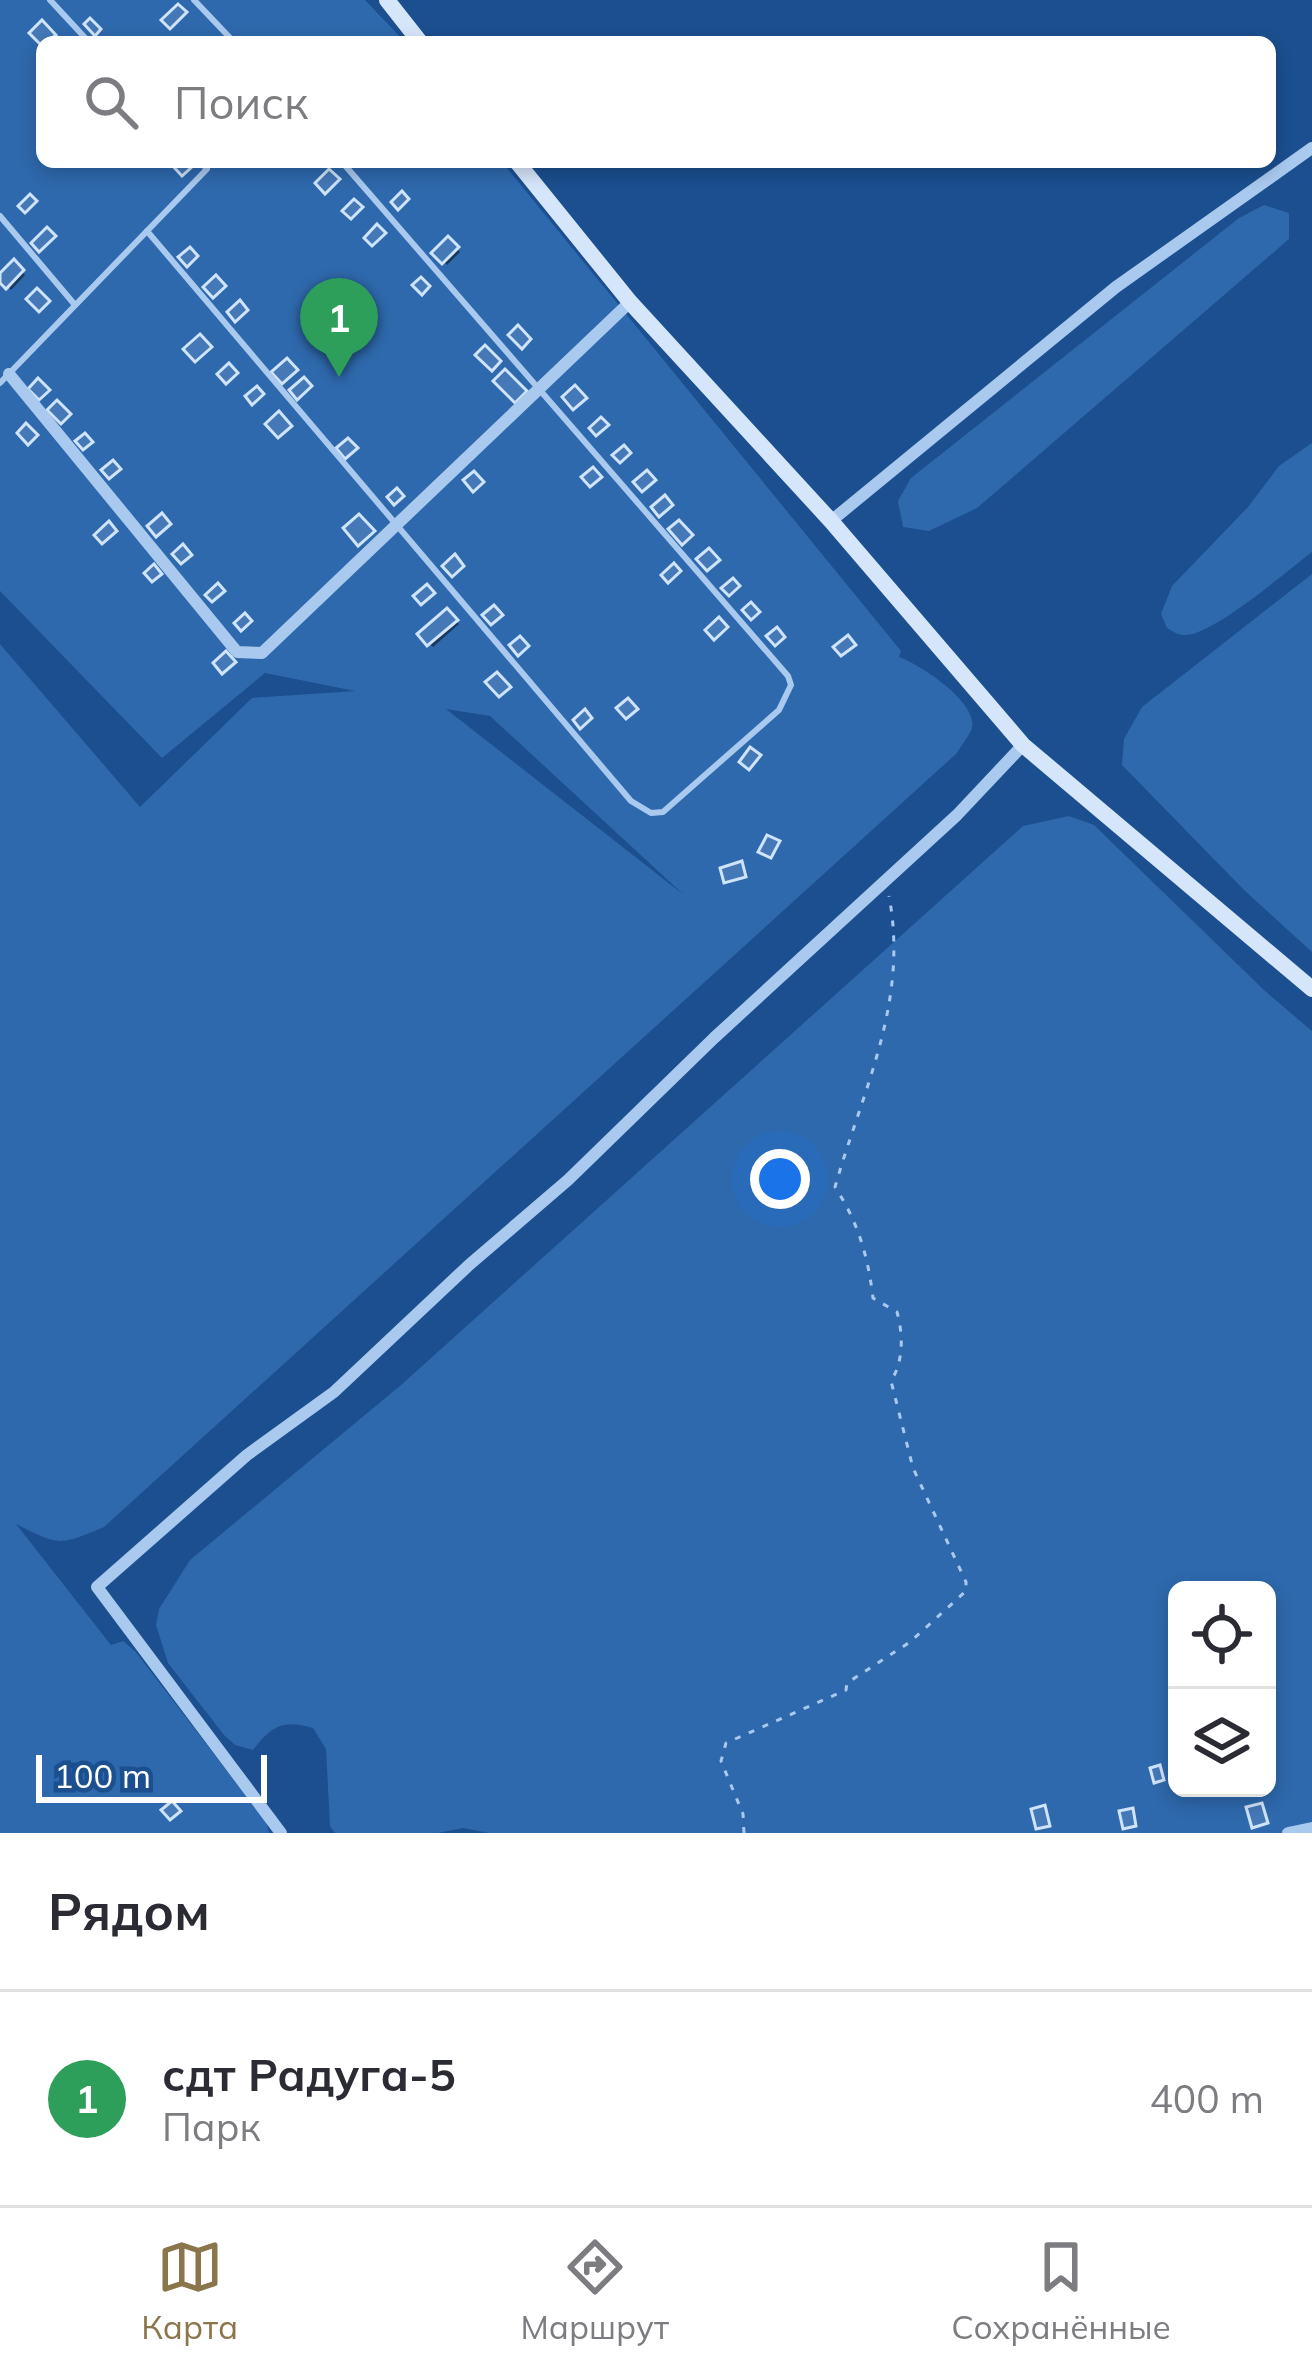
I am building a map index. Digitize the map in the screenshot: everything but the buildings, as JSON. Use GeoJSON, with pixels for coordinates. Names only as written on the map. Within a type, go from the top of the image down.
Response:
{"type":"FeatureCollection","features":[{"type":"Feature","properties":{"kind":"street"},"geometry":{"type":"LineString","coordinates":[[387,0],[415,36]]}},
{"type":"Feature","properties":{"kind":"street"},"geometry":{"type":"LineString","coordinates":[[831,521],[1116,287],[1312,148]]}},
{"type":"Feature","properties":{"kind":"street"},"geometry":{"type":"LineString","coordinates":[[522,168],[630,302],[831,521],[1023,745],[1312,989]]}},
{"type":"Feature","properties":{"kind":"street"},"geometry":{"type":"LineString","coordinates":[[4,378],[237,652],[262,652],[630,302]]}},
{"type":"Feature","properties":{"kind":"street"},"geometry":{"type":"LineString","coordinates":[[281,1833],[98,1587],[247,1455],[334,1392],[568,1180],[714,1038],[884,884],[1023,745]]}},
{"type":"Feature","properties":{"kind":"street"},"geometry":{"type":"LineString","coordinates":[[1288,1833],[1312,1828]]}},
{"type":"Feature","properties":{"kind":"lane"},"geometry":{"type":"LineString","coordinates":[[50,0],[83,36]]}},
{"type":"Feature","properties":{"kind":"lane"},"geometry":{"type":"LineString","coordinates":[[194,0],[228,36]]}},
{"type":"Feature","properties":{"kind":"lane"},"geometry":{"type":"LineString","coordinates":[[4,378],[148,231],[202,168]]}},
{"type":"Feature","properties":{"kind":"lane"},"geometry":{"type":"LineString","coordinates":[[148,231],[395,526],[640,807],[663,812],[779,710],[791,685],[788,676],[347,168]]}},
{"type":"Feature","properties":{"kind":"lane"},"geometry":{"type":"LineString","coordinates":[[0,216],[75,305]]}},
{"type":"Feature","properties":{"kind":"path"},"geometry":{"type":"LineString","coordinates":[[744,1833],[743,1814],[721,1761],[726,1743],[846,1690],[848,1683],[910,1642],[966,1592],[966,1582],[913,1468],[891,1381],[902,1333],[897,1312],[873,1298],[855,1218],[835,1186],[857,1110],[874,1077],[892,999],[894,939],[884,884]]}},
{"type":"Feature","properties":{"kind":"shaded area"},"geometry":{"type":"Polygon","coordinates":[[[0,0],[365,0],[399,36],[36,36],[36,168],[507,168],[901,651],[899,657],[957,696],[972,728],[957,753],[104,1527],[59,1541],[16,1524],[111,1645],[123,1641],[135,1651],[266,1822],[269,1833],[0,1833],[0,644],[140,807],[252,698],[355,691],[265,673],[162,758],[0,591],[0,0]],[[446,709],[684,895],[490,716],[446,709]]]}},
{"type":"Feature","properties":{"kind":"shaded area"},"geometry":{"type":"Polygon","coordinates":[[[1264,205],[1289,213],[1289,239],[977,508],[929,531],[903,527],[898,501],[911,478],[1239,218],[1264,205]]]}},
{"type":"Feature","properties":{"kind":"shaded area"},"geometry":{"type":"Polygon","coordinates":[[[1312,443],[1312,552],[1212,625],[1184,635],[1167,628],[1161,614],[1172,586],[1248,507],[1279,466],[1312,443]]]}},
{"type":"Feature","properties":{"kind":"shaded area"},"geometry":{"type":"Polygon","coordinates":[[[1312,574],[1312,952],[1122,765],[1124,739],[1142,707],[1312,574]]]}},
{"type":"Feature","properties":{"kind":"shaded area"},"geometry":{"type":"Polygon","coordinates":[[[1069,816],[1094,825],[1312,1031],[1312,1833],[489,1833],[463,1828],[438,1833],[335,1833],[330,1826],[326,1749],[313,1728],[294,1724],[272,1730],[253,1750],[235,1745],[168,1663],[156,1625],[159,1609],[190,1560],[401,1385],[1023,826],[1069,816]]]}},
{"type":"Feature","properties":{"kind":"place","name":"сдт Радуга-5"},"geometry":{"type":"Point","coordinates":[339,377]}}]}
